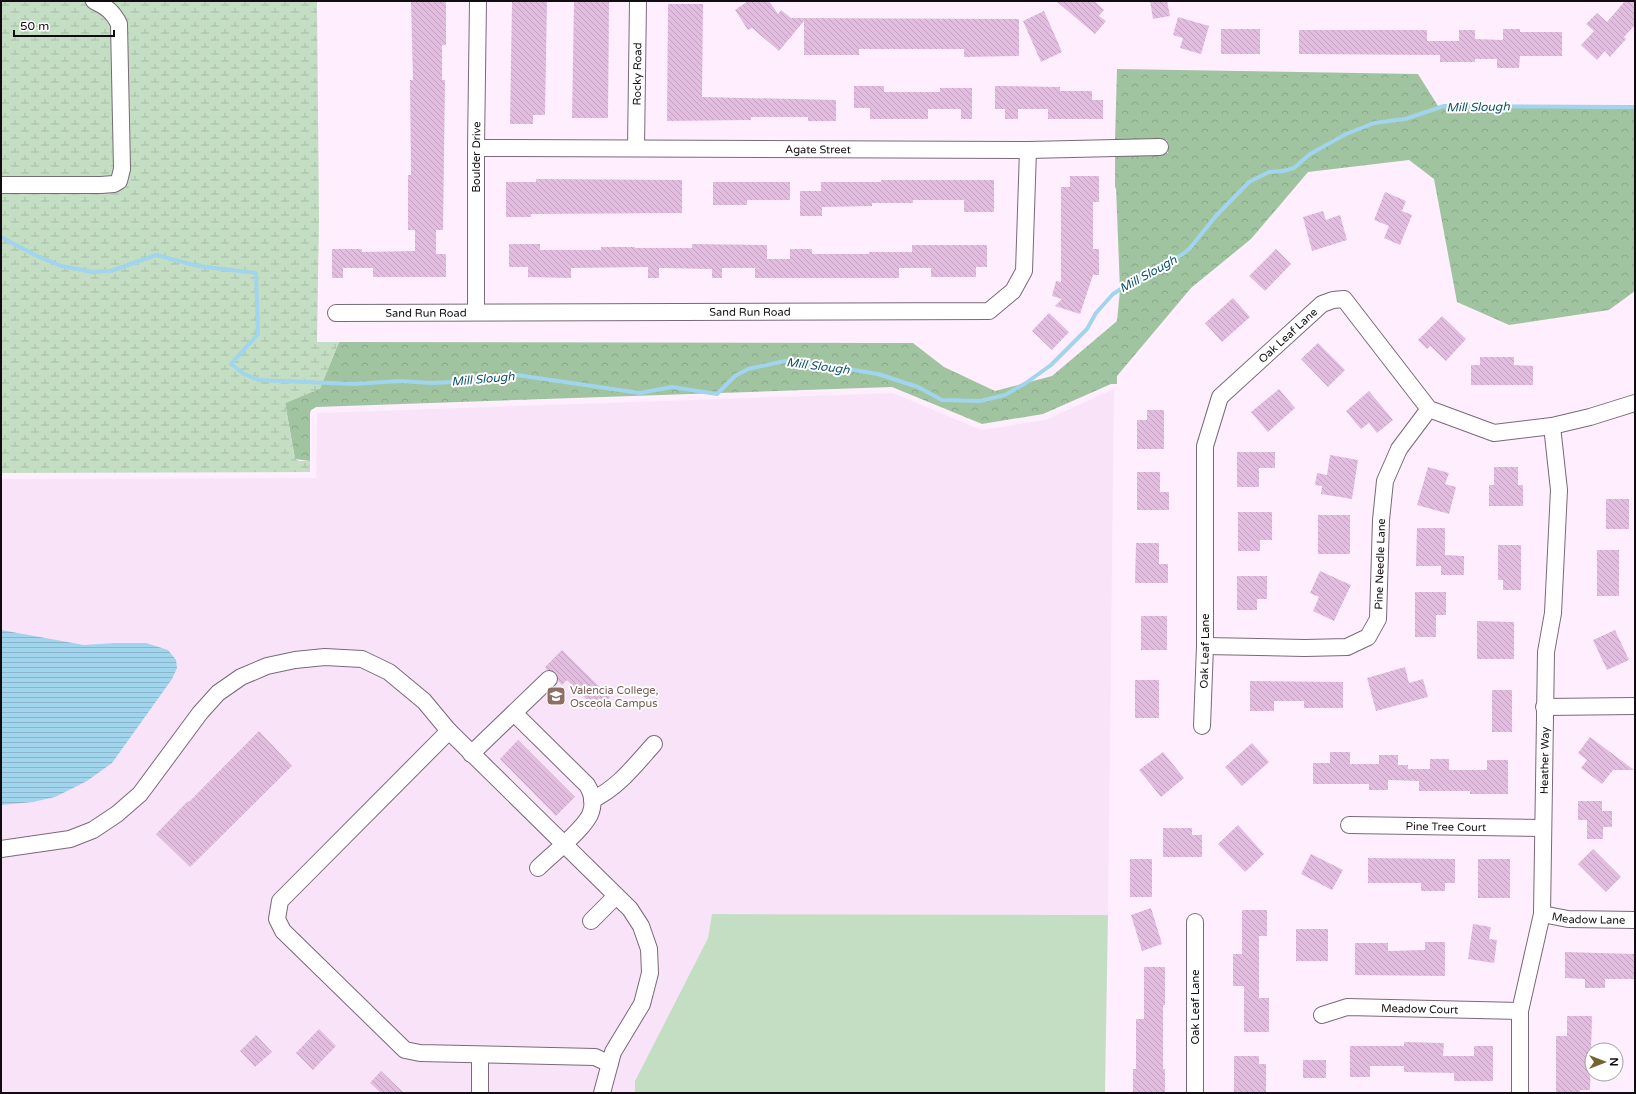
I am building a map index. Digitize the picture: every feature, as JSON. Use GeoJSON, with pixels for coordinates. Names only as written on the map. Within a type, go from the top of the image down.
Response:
{"type":"FeatureCollection","features":[{"type":"Feature","properties":{"kind":"street"},"geometry":{"type":"LineString","coordinates":[[1,185],[101,185],[114,184],[119,181],[122,170],[119,24],[113,13],[94,1]]}},
{"type":"Feature","properties":{"kind":"street","name":"Boulder Drive"},"geometry":{"type":"LineString","coordinates":[[476,312],[478,1]]}},
{"type":"Feature","properties":{"kind":"street","name":"Rocky Road"},"geometry":{"type":"LineString","coordinates":[[636,148],[638,1]]}},
{"type":"Feature","properties":{"kind":"street","name":"Agate Street"},"geometry":{"type":"LineString","coordinates":[[476,148],[1028,150],[1160,147]]}},
{"type":"Feature","properties":{"kind":"street","name":"Sand Run Road"},"geometry":{"type":"LineString","coordinates":[[336,314],[476,312],[989,311],[1013,291],[1024,270],[1028,150]]}},
{"type":"Feature","properties":{"kind":"street","name":"Oak Leaf Lane"},"geometry":{"type":"LineString","coordinates":[[1202,726],[1205,646],[1205,446],[1220,397],[1322,304],[1344,298],[1429,409]]}},
{"type":"Feature","properties":{"kind":"street"},"geometry":{"type":"LineString","coordinates":[[1429,409],[1494,433],[1552,426],[1590,417],[1635,403]]}},
{"type":"Feature","properties":{"kind":"street","name":"Pine Needle Lane"},"geometry":{"type":"LineString","coordinates":[[1205,646],[1305,648],[1347,646],[1368,637],[1378,619],[1381,520],[1385,481],[1399,449],[1429,409]]}},
{"type":"Feature","properties":{"kind":"street","name":"Heather Way"},"geometry":{"type":"LineString","coordinates":[[1520,1093],[1520,1011],[1542,914],[1546,652],[1552,613],[1559,490],[1552,426]]}},
{"type":"Feature","properties":{"kind":"street"},"geometry":{"type":"LineString","coordinates":[[1,849],[70,839],[92,830],[117,814],[140,794],[200,713],[218,693],[241,677],[267,666],[295,660],[325,657],[362,659],[389,672],[424,701],[471,754],[630,909],[641,926],[649,949],[650,973],[642,1004],[613,1052],[602,1093]]}},
{"type":"Feature","properties":{"kind":"street"},"geometry":{"type":"LineString","coordinates":[[471,754],[549,679]]}},
{"type":"Feature","properties":{"kind":"street"},"geometry":{"type":"LineString","coordinates":[[1544,707],[1635,706]]}},
{"type":"Feature","properties":{"kind":"street"},"geometry":{"type":"LineString","coordinates":[[514,713],[587,785],[592,800],[591,812],[583,825],[538,868]]}},
{"type":"Feature","properties":{"kind":"street"},"geometry":{"type":"LineString","coordinates":[[449,731],[280,901],[278,919],[284,931],[405,1050],[420,1054],[595,1057],[610,1064]]}},
{"type":"Feature","properties":{"kind":"street"},"geometry":{"type":"LineString","coordinates":[[592,800],[606,794],[616,786],[654,744]]}},
{"type":"Feature","properties":{"kind":"street","name":"Pine Tree Court"},"geometry":{"type":"LineString","coordinates":[[1349,825],[1543,828]]}},
{"type":"Feature","properties":{"kind":"street"},"geometry":{"type":"LineString","coordinates":[[591,921],[616,896]]}},
{"type":"Feature","properties":{"kind":"street","name":"Meadow Lane"},"geometry":{"type":"LineString","coordinates":[[1542,914],[1568,919],[1635,920]]}},
{"type":"Feature","properties":{"kind":"street","name":"Oak Leaf Lane"},"geometry":{"type":"LineString","coordinates":[[1195,922],[1195,1093]]}},
{"type":"Feature","properties":{"kind":"street","name":"Meadow Court"},"geometry":{"type":"LineString","coordinates":[[1322,1015],[1347,1007],[1520,1011]]}},
{"type":"Feature","properties":{"kind":"street"},"geometry":{"type":"LineString","coordinates":[[480,1055],[480,1093]]}},
{"type":"Feature","properties":{"kind":"shaded area","name":"Valencia College, Osceola Campus"},"geometry":{"type":"Polygon","coordinates":[[[1114,389],[1108,915],[712,914],[708,938],[635,1081],[635,1093],[1,1093],[1,479],[316,478],[317,413],[893,393],[981,430],[1045,420],[1114,389]]]}},
{"type":"Feature","properties":{"kind":"green space"},"geometry":{"type":"Polygon","coordinates":[[[1,1],[317,1],[319,221],[317,342],[339,342],[320,389],[285,403],[295,459],[299,461],[310,461],[310,472],[1,473],[1,1]]]}},
{"type":"Feature","properties":{"kind":"green space"},"geometry":{"type":"Polygon","coordinates":[[[1117,69],[1418,74],[1438,106],[1635,109],[1635,291],[1609,310],[1509,325],[1457,302],[1434,179],[1409,160],[1308,172],[1251,239],[1191,288],[1117,376],[1117,384],[1111,384],[1043,414],[982,424],[892,387],[316,407],[311,410],[310,413],[310,461],[295,459],[285,403],[320,388],[339,342],[913,343],[944,367],[995,391],[1052,376],[1117,321],[1120,290],[1116,187],[1115,189],[1115,155],[1168,153],[1167,140],[1115,141],[1117,69]]]}},
{"type":"Feature","properties":{"kind":"green space"},"geometry":{"type":"Polygon","coordinates":[[[712,914],[1108,915],[1105,1093],[635,1093],[635,1081],[708,938],[712,914]]]}},
{"type":"Feature","properties":{"kind":"water"},"geometry":{"type":"Polygon","coordinates":[[[1,630],[84,645],[146,643],[168,650],[176,660],[177,668],[172,679],[112,763],[87,781],[55,797],[33,802],[1,805],[1,630]]]}},
{"type":"Feature","properties":{"kind":"building"},"geometry":{"type":"Polygon","coordinates":[[[411,1],[446,1],[446,45],[442,45],[442,80],[445,80],[443,230],[436,230],[436,254],[446,254],[446,277],[373,277],[373,268],[343,268],[343,278],[332,278],[332,249],[362,249],[362,252],[415,251],[415,230],[408,230],[408,175],[411,175],[410,80],[413,80],[411,1]]]}},
{"type":"Feature","properties":{"kind":"building"},"geometry":{"type":"Polygon","coordinates":[[[512,1],[547,1],[545,115],[533,115],[533,124],[510,124],[512,1]]]}},
{"type":"Feature","properties":{"kind":"building"},"geometry":{"type":"Polygon","coordinates":[[[748,1],[769,1],[778,14],[781,10],[791,18],[1019,19],[1019,56],[964,57],[964,49],[859,49],[859,55],[804,55],[804,21],[779,51],[752,28],[748,30],[735,10],[748,1]]]}},
{"type":"Feature","properties":{"kind":"building"},"geometry":{"type":"Polygon","coordinates":[[[1056,1],[1094,1],[1104,10],[1099,16],[1106,21],[1095,34],[1056,1]]]}},
{"type":"Feature","properties":{"kind":"building"},"geometry":{"type":"Polygon","coordinates":[[[1150,1],[1167,1],[1170,16],[1153,19],[1150,1]]]}},
{"type":"Feature","properties":{"kind":"building"},"geometry":{"type":"Polygon","coordinates":[[[1625,1],[1635,1],[1635,25],[1624,37],[1626,39],[1610,57],[1605,51],[1597,60],[1581,45],[1594,31],[1586,24],[1597,13],[1607,22],[1625,1]]]}},
{"type":"Feature","properties":{"kind":"building"},"geometry":{"type":"Polygon","coordinates":[[[574,2],[609,2],[608,118],[572,118],[574,2]]]}},
{"type":"Feature","properties":{"kind":"building"},"geometry":{"type":"Polygon","coordinates":[[[668,4],[703,4],[702,97],[836,100],[836,121],[808,121],[808,117],[751,117],[751,120],[667,121],[668,4]]]}},
{"type":"Feature","properties":{"kind":"building"},"geometry":{"type":"Polygon","coordinates":[[[1044,11],[1062,52],[1041,62],[1023,21],[1044,11]]]}},
{"type":"Feature","properties":{"kind":"building"},"geometry":{"type":"Polygon","coordinates":[[[1178,17],[1209,26],[1201,54],[1180,48],[1183,38],[1173,35],[1178,17]]]}},
{"type":"Feature","properties":{"kind":"building"},"geometry":{"type":"Polygon","coordinates":[[[1221,29],[1260,29],[1260,54],[1221,54],[1221,29]]]}},
{"type":"Feature","properties":{"kind":"building"},"geometry":{"type":"Polygon","coordinates":[[[1503,29],[1520,29],[1520,32],[1562,32],[1562,56],[1520,56],[1519,68],[1497,68],[1497,59],[1475,59],[1475,62],[1440,62],[1440,55],[1299,54],[1299,30],[1427,30],[1427,41],[1459,41],[1459,30],[1475,30],[1475,39],[1503,40],[1503,29]]]}},
{"type":"Feature","properties":{"kind":"building"},"geometry":{"type":"Polygon","coordinates":[[[854,86],[884,86],[884,92],[940,92],[940,88],[972,88],[972,119],[961,119],[961,109],[928,109],[928,119],[870,119],[870,108],[854,108],[854,86]]]}},
{"type":"Feature","properties":{"kind":"building"},"geometry":{"type":"Polygon","coordinates":[[[995,86],[1060,87],[1060,91],[1092,91],[1092,100],[1103,100],[1103,119],[1048,119],[1048,109],[1018,109],[1018,119],[1005,119],[1005,109],[995,109],[995,86]]]}},
{"type":"Feature","properties":{"kind":"building"},"geometry":{"type":"Polygon","coordinates":[[[1070,176],[1099,176],[1099,202],[1093,202],[1093,249],[1099,249],[1099,275],[1093,275],[1080,314],[1055,306],[1062,299],[1052,296],[1056,281],[1061,282],[1061,187],[1070,187],[1070,176]]]}},
{"type":"Feature","properties":{"kind":"building"},"geometry":{"type":"Polygon","coordinates":[[[536,179],[682,180],[682,213],[531,214],[531,217],[506,217],[506,182],[536,182],[536,179]]]}},
{"type":"Feature","properties":{"kind":"building"},"geometry":{"type":"Polygon","coordinates":[[[881,180],[994,180],[994,212],[964,212],[964,200],[913,200],[913,203],[872,203],[872,206],[822,207],[822,216],[800,216],[800,191],[821,191],[821,182],[881,182],[881,180]]]}},
{"type":"Feature","properties":{"kind":"building"},"geometry":{"type":"Polygon","coordinates":[[[713,182],[790,182],[790,200],[747,200],[747,205],[713,205],[713,182]]]}},
{"type":"Feature","properties":{"kind":"building"},"geometry":{"type":"Polygon","coordinates":[[[1385,192],[1406,201],[1402,211],[1412,215],[1400,245],[1384,238],[1389,226],[1374,220],[1385,192]]]}},
{"type":"Feature","properties":{"kind":"building"},"geometry":{"type":"Polygon","coordinates":[[[1323,211],[1326,220],[1340,215],[1347,240],[1312,251],[1303,217],[1323,211]]]}},
{"type":"Feature","properties":{"kind":"building"},"geometry":{"type":"Polygon","coordinates":[[[509,244],[540,244],[540,250],[601,250],[601,247],[692,248],[692,244],[767,245],[767,259],[790,259],[790,249],[812,249],[812,254],[869,254],[869,252],[912,252],[912,245],[987,245],[987,267],[976,267],[976,277],[931,277],[931,268],[899,268],[899,278],[755,278],[755,268],[722,268],[722,278],[712,278],[712,269],[659,268],[659,278],[648,278],[648,267],[571,268],[571,278],[528,277],[528,267],[509,267],[509,244]]]}},
{"type":"Feature","properties":{"kind":"building"},"geometry":{"type":"Polygon","coordinates":[[[1276,249],[1291,264],[1265,291],[1249,276],[1276,249]]]}},
{"type":"Feature","properties":{"kind":"building"},"geometry":{"type":"Polygon","coordinates":[[[1233,298],[1250,317],[1222,342],[1205,323],[1233,298]]]}},
{"type":"Feature","properties":{"kind":"building"},"geometry":{"type":"Polygon","coordinates":[[[1049,313],[1069,332],[1052,350],[1032,331],[1049,313]]]}},
{"type":"Feature","properties":{"kind":"building"},"geometry":{"type":"Polygon","coordinates":[[[1442,316],[1466,339],[1446,361],[1430,346],[1427,349],[1418,340],[1442,316]]]}},
{"type":"Feature","properties":{"kind":"building"},"geometry":{"type":"Polygon","coordinates":[[[1318,343],[1345,370],[1328,387],[1301,359],[1318,343]]]}},
{"type":"Feature","properties":{"kind":"building"},"geometry":{"type":"Polygon","coordinates":[[[1480,357],[1514,357],[1514,365],[1533,366],[1533,385],[1471,385],[1471,365],[1480,365],[1480,357]]]}},
{"type":"Feature","properties":{"kind":"building"},"geometry":{"type":"Polygon","coordinates":[[[1279,389],[1295,408],[1268,432],[1251,412],[1279,389]]]}},
{"type":"Feature","properties":{"kind":"building"},"geometry":{"type":"Polygon","coordinates":[[[1369,391],[1393,420],[1377,433],[1369,423],[1361,429],[1346,411],[1369,391]]]}},
{"type":"Feature","properties":{"kind":"building"},"geometry":{"type":"Polygon","coordinates":[[[1147,410],[1164,410],[1164,449],[1137,449],[1137,420],[1147,420],[1147,410]]]}},
{"type":"Feature","properties":{"kind":"building"},"geometry":{"type":"Polygon","coordinates":[[[1237,452],[1275,452],[1275,468],[1259,468],[1259,487],[1237,487],[1237,452]]]}},
{"type":"Feature","properties":{"kind":"building"},"geometry":{"type":"Polygon","coordinates":[[[1330,455],[1358,460],[1352,499],[1321,494],[1322,486],[1315,485],[1317,473],[1327,475],[1330,455]]]}},
{"type":"Feature","properties":{"kind":"building"},"geometry":{"type":"Polygon","coordinates":[[[1428,467],[1449,473],[1445,484],[1456,487],[1449,514],[1417,505],[1428,467]]]}},
{"type":"Feature","properties":{"kind":"building"},"geometry":{"type":"Polygon","coordinates":[[[1494,467],[1518,467],[1518,485],[1523,485],[1523,506],[1489,506],[1489,485],[1494,485],[1494,467]]]}},
{"type":"Feature","properties":{"kind":"building"},"geometry":{"type":"Polygon","coordinates":[[[1137,472],[1160,472],[1160,492],[1169,492],[1169,510],[1137,510],[1137,472]]]}},
{"type":"Feature","properties":{"kind":"building"},"geometry":{"type":"Polygon","coordinates":[[[1606,499],[1629,499],[1629,529],[1606,529],[1606,499]]]}},
{"type":"Feature","properties":{"kind":"building"},"geometry":{"type":"Polygon","coordinates":[[[1238,512],[1272,512],[1272,540],[1260,540],[1260,551],[1238,551],[1238,512]]]}},
{"type":"Feature","properties":{"kind":"building"},"geometry":{"type":"Polygon","coordinates":[[[1318,515],[1350,515],[1350,554],[1318,554],[1318,515]]]}},
{"type":"Feature","properties":{"kind":"building"},"geometry":{"type":"Polygon","coordinates":[[[1417,528],[1445,528],[1445,555],[1464,556],[1464,575],[1441,575],[1441,566],[1416,566],[1417,528]]]}},
{"type":"Feature","properties":{"kind":"building"},"geometry":{"type":"Polygon","coordinates":[[[1136,543],[1159,543],[1159,564],[1168,564],[1168,583],[1135,583],[1136,543]]]}},
{"type":"Feature","properties":{"kind":"building"},"geometry":{"type":"Polygon","coordinates":[[[1498,545],[1521,545],[1521,590],[1503,590],[1503,580],[1498,580],[1498,545]]]}},
{"type":"Feature","properties":{"kind":"building"},"geometry":{"type":"Polygon","coordinates":[[[1597,550],[1619,550],[1619,596],[1597,596],[1597,550]]]}},
{"type":"Feature","properties":{"kind":"building"},"geometry":{"type":"Polygon","coordinates":[[[1320,571],[1351,585],[1334,621],[1313,611],[1319,597],[1310,593],[1320,571]]]}},
{"type":"Feature","properties":{"kind":"building"},"geometry":{"type":"Polygon","coordinates":[[[1237,576],[1267,576],[1267,599],[1257,599],[1257,610],[1237,610],[1237,576]]]}},
{"type":"Feature","properties":{"kind":"building"},"geometry":{"type":"Polygon","coordinates":[[[1415,592],[1446,592],[1446,615],[1436,615],[1436,637],[1415,637],[1415,592]]]}},
{"type":"Feature","properties":{"kind":"building"},"geometry":{"type":"Polygon","coordinates":[[[1141,616],[1167,616],[1167,650],[1141,650],[1141,616]]]}},
{"type":"Feature","properties":{"kind":"building"},"geometry":{"type":"Polygon","coordinates":[[[1477,621],[1514,622],[1514,659],[1477,659],[1477,621]]]}},
{"type":"Feature","properties":{"kind":"building"},"geometry":{"type":"Polygon","coordinates":[[[1615,630],[1629,660],[1607,670],[1593,640],[1615,630]]]}},
{"type":"Feature","properties":{"kind":"building"},"geometry":{"type":"Polygon","coordinates":[[[562,650],[610,697],[597,710],[567,680],[562,685],[558,681],[556,672],[547,670],[545,667],[562,650]]]}},
{"type":"Feature","properties":{"kind":"building"},"geometry":{"type":"Polygon","coordinates":[[[1405,667],[1409,683],[1423,679],[1428,697],[1376,711],[1367,678],[1405,667]]]}},
{"type":"Feature","properties":{"kind":"building"},"geometry":{"type":"Polygon","coordinates":[[[1135,680],[1159,680],[1159,718],[1135,718],[1135,680]]]}},
{"type":"Feature","properties":{"kind":"building"},"geometry":{"type":"Polygon","coordinates":[[[1250,681],[1343,682],[1343,708],[1304,708],[1304,701],[1274,701],[1274,711],[1250,711],[1250,681]]]}},
{"type":"Feature","properties":{"kind":"building"},"geometry":{"type":"Polygon","coordinates":[[[1492,690],[1512,690],[1512,732],[1492,732],[1492,690]]]}},
{"type":"Feature","properties":{"kind":"building"},"geometry":{"type":"Polygon","coordinates":[[[259,731],[292,766],[190,867],[156,834],[259,731]]]}},
{"type":"Feature","properties":{"kind":"building"},"geometry":{"type":"Polygon","coordinates":[[[1590,737],[1634,770],[1613,770],[1602,784],[1581,768],[1587,760],[1578,753],[1590,737]]]}},
{"type":"Feature","properties":{"kind":"building"},"geometry":{"type":"Polygon","coordinates":[[[518,740],[575,797],[556,816],[500,759],[518,740]]]}},
{"type":"Feature","properties":{"kind":"building"},"geometry":{"type":"Polygon","coordinates":[[[1252,743],[1269,762],[1242,786],[1225,767],[1252,743]]]}},
{"type":"Feature","properties":{"kind":"building"},"geometry":{"type":"Polygon","coordinates":[[[1163,752],[1184,778],[1161,797],[1139,770],[1163,752]]]}},
{"type":"Feature","properties":{"kind":"building"},"geometry":{"type":"Polygon","coordinates":[[[1330,752],[1350,752],[1350,764],[1379,764],[1379,755],[1398,755],[1398,765],[1408,765],[1408,769],[1430,769],[1430,759],[1449,759],[1449,770],[1487,770],[1487,760],[1508,760],[1508,794],[1470,794],[1470,791],[1419,791],[1419,781],[1388,780],[1388,790],[1369,790],[1369,784],[1313,784],[1313,763],[1330,763],[1330,752]]]}},
{"type":"Feature","properties":{"kind":"building"},"geometry":{"type":"Polygon","coordinates":[[[1578,801],[1602,801],[1602,811],[1612,811],[1612,827],[1603,827],[1603,839],[1587,839],[1587,820],[1578,820],[1578,801]]]}},
{"type":"Feature","properties":{"kind":"building"},"geometry":{"type":"Polygon","coordinates":[[[1238,825],[1264,854],[1245,872],[1218,844],[1238,825]]]}},
{"type":"Feature","properties":{"kind":"building"},"geometry":{"type":"Polygon","coordinates":[[[1163,828],[1192,828],[1192,835],[1202,835],[1202,857],[1163,857],[1163,828]]]}},
{"type":"Feature","properties":{"kind":"building"},"geometry":{"type":"Polygon","coordinates":[[[1593,849],[1621,877],[1606,892],[1578,864],[1593,849]]]}},
{"type":"Feature","properties":{"kind":"building"},"geometry":{"type":"Polygon","coordinates":[[[1311,854],[1343,870],[1332,890],[1301,874],[1311,854]]]}},
{"type":"Feature","properties":{"kind":"building"},"geometry":{"type":"Polygon","coordinates":[[[1368,858],[1455,859],[1455,883],[1445,883],[1445,891],[1421,891],[1421,883],[1368,883],[1368,858]]]}},
{"type":"Feature","properties":{"kind":"building"},"geometry":{"type":"Polygon","coordinates":[[[1130,859],[1152,859],[1152,897],[1130,897],[1130,859]]]}},
{"type":"Feature","properties":{"kind":"building"},"geometry":{"type":"Polygon","coordinates":[[[1478,859],[1510,859],[1510,898],[1478,898],[1478,859]]]}},
{"type":"Feature","properties":{"kind":"building"},"geometry":{"type":"Polygon","coordinates":[[[1151,908],[1162,944],[1142,951],[1131,915],[1151,908]]]}},
{"type":"Feature","properties":{"kind":"building"},"geometry":{"type":"Polygon","coordinates":[[[1242,910],[1267,910],[1267,936],[1259,936],[1259,998],[1269,998],[1269,1032],[1244,1032],[1244,986],[1233,986],[1233,954],[1242,954],[1242,910]]]}},
{"type":"Feature","properties":{"kind":"building"},"geometry":{"type":"Polygon","coordinates":[[[1473,924],[1491,927],[1489,939],[1497,940],[1494,963],[1468,959],[1473,924]]]}},
{"type":"Feature","properties":{"kind":"building"},"geometry":{"type":"Polygon","coordinates":[[[1296,929],[1328,929],[1328,961],[1296,961],[1296,929]]]}},
{"type":"Feature","properties":{"kind":"building"},"geometry":{"type":"Polygon","coordinates":[[[1425,942],[1445,942],[1445,976],[1355,975],[1355,943],[1388,943],[1388,951],[1425,950],[1425,942]]]}},
{"type":"Feature","properties":{"kind":"building"},"geometry":{"type":"Polygon","coordinates":[[[1565,952],[1635,954],[1635,979],[1605,979],[1605,988],[1585,988],[1585,979],[1565,978],[1565,952]]]}},
{"type":"Feature","properties":{"kind":"building"},"geometry":{"type":"Polygon","coordinates":[[[1144,967],[1165,967],[1165,1005],[1163,1005],[1163,1069],[1165,1069],[1165,1093],[1133,1093],[1133,1069],[1136,1069],[1136,1019],[1144,1019],[1144,967]]]}},
{"type":"Feature","properties":{"kind":"building"},"geometry":{"type":"Polygon","coordinates":[[[1567,1016],[1592,1016],[1591,1042],[1584,1042],[1584,1082],[1590,1082],[1590,1090],[1580,1090],[1580,1093],[1556,1093],[1556,1036],[1567,1036],[1567,1016]]]}},
{"type":"Feature","properties":{"kind":"building"},"geometry":{"type":"Polygon","coordinates":[[[319,1029],[336,1046],[313,1070],[296,1053],[319,1029]]]}},
{"type":"Feature","properties":{"kind":"building"},"geometry":{"type":"Polygon","coordinates":[[[256,1035],[272,1052],[255,1067],[240,1051],[256,1035]]]}},
{"type":"Feature","properties":{"kind":"building"},"geometry":{"type":"Polygon","coordinates":[[[1404,1042],[1444,1043],[1443,1056],[1474,1056],[1474,1046],[1493,1046],[1493,1081],[1454,1081],[1454,1073],[1404,1072],[1404,1066],[1370,1066],[1370,1077],[1350,1077],[1350,1046],[1404,1046],[1404,1042]]]}},
{"type":"Feature","properties":{"kind":"building"},"geometry":{"type":"Polygon","coordinates":[[[1234,1056],[1259,1056],[1259,1064],[1266,1064],[1266,1092],[1234,1092],[1234,1056]]]}},
{"type":"Feature","properties":{"kind":"building"},"geometry":{"type":"Polygon","coordinates":[[[1303,1060],[1326,1060],[1326,1078],[1303,1078],[1303,1060]]]}},
{"type":"Feature","properties":{"kind":"building"},"geometry":{"type":"Polygon","coordinates":[[[381,1071],[404,1093],[381,1093],[370,1083],[381,1071]]]}},
{"type":"Feature","properties":{"kind":"waterway","name":"Mill Slough"},"geometry":{"type":"LineString","coordinates":[[1,237],[35,255],[61,266],[93,272],[111,271],[156,255],[198,266],[256,273],[258,334],[231,364],[244,374],[259,380],[354,384],[399,381],[432,383],[487,380],[510,374],[640,393],[672,387],[717,394],[735,376],[748,369],[785,361],[830,366],[878,374],[918,387],[942,400],[980,401],[1005,395],[1026,383],[1051,365],[1087,329],[1096,313],[1113,294],[1151,270],[1183,254],[1190,248],[1215,217],[1249,182],[1269,172],[1283,171],[1294,168],[1310,154],[1346,134],[1374,123],[1405,119],[1444,106],[1635,107]]}},
{"type":"Feature","properties":{"kind":"place","name":"Valencia College, Osceola Campus"},"geometry":{"type":"Point","coordinates":[556,696]}}]}
